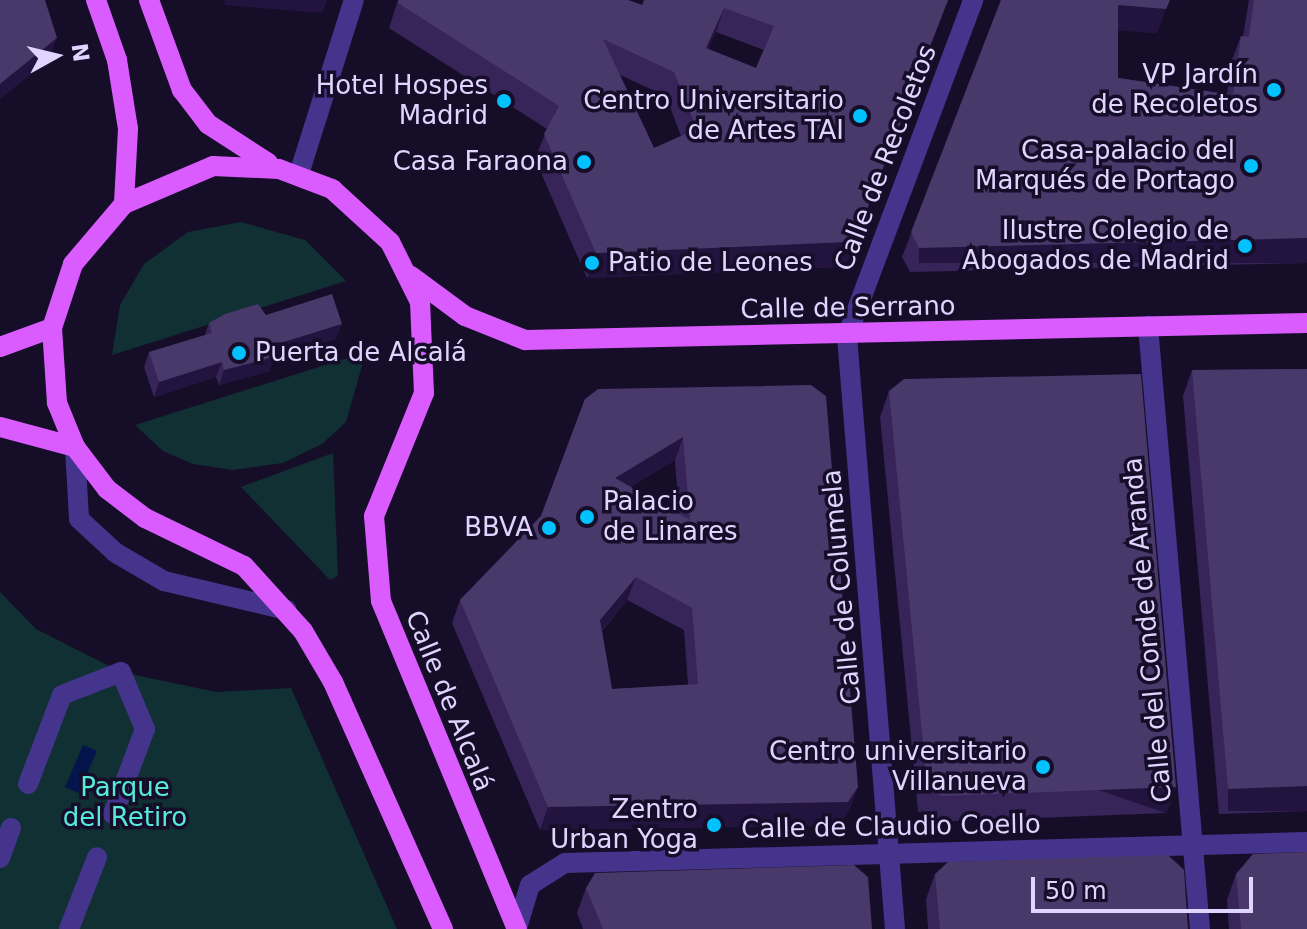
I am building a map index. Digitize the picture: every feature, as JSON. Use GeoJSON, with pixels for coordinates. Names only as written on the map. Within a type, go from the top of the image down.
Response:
{"type":"FeatureCollection","features":[{"type":"Feature","properties":{"kind":"main road"},"geometry":{"type":"LineString","coordinates":[[96,0],[128,129],[124,204]]}},
{"type":"Feature","properties":{"kind":"main road"},"geometry":{"type":"LineString","coordinates":[[149,0],[169,63],[199,113],[230,143],[279,169]]}},
{"type":"Feature","properties":{"kind":"main road"},"geometry":{"type":"LineString","coordinates":[[408,273],[366,214],[299,174],[279,169],[213,166],[124,204],[73,264],[52,328],[57,403],[75,447],[107,489],[145,518],[215,547],[287,610],[333,682],[443,929]]}},
{"type":"Feature","properties":{"kind":"main road","name":"Calle de Serrano"},"geometry":{"type":"LineString","coordinates":[[408,273],[465,316],[525,340],[847,336],[1307,323]]}},
{"type":"Feature","properties":{"kind":"main road","name":"Calle de Alcalá"},"geometry":{"type":"LineString","coordinates":[[408,273],[426,328],[428,366],[406,444],[382,484],[375,558],[384,618],[517,929]]}},
{"type":"Feature","properties":{"kind":"main road"},"geometry":{"type":"LineString","coordinates":[[0,347],[52,328]]}},
{"type":"Feature","properties":{"kind":"main road"},"geometry":{"type":"LineString","coordinates":[[0,427],[75,447]]}},
{"type":"Feature","properties":{"kind":"street"},"geometry":{"type":"LineString","coordinates":[[299,174],[354,0]]}},
{"type":"Feature","properties":{"kind":"street","name":"Calle de Recoletos"},"geometry":{"type":"LineString","coordinates":[[847,336],[973,0]]}},
{"type":"Feature","properties":{"kind":"street","name":"Calle del Conde de Aranda"},"geometry":{"type":"LineString","coordinates":[[1148,326],[1200,929]]}},
{"type":"Feature","properties":{"kind":"street","name":"Calle de Columela"},"geometry":{"type":"LineString","coordinates":[[847,336],[895,929]]}},
{"type":"Feature","properties":{"kind":"street"},"geometry":{"type":"LineString","coordinates":[[75,447],[79,519],[116,553],[164,581],[287,610]]}},
{"type":"Feature","properties":{"kind":"street"},"geometry":{"type":"LineString","coordinates":[[28,784],[62,695],[121,672],[145,729],[113,814]]}},
{"type":"Feature","properties":{"kind":"street"},"geometry":{"type":"LineString","coordinates":[[0,858],[11,828]]}},
{"type":"Feature","properties":{"kind":"street","name":"Calle de Claudio Coello"},"geometry":{"type":"LineString","coordinates":[[517,929],[530,885],[565,863],[1307,842]]}},
{"type":"Feature","properties":{"kind":"street"},"geometry":{"type":"LineString","coordinates":[[69,929],[97,857]]}},
{"type":"Feature","properties":{"kind":"green space"},"geometry":{"type":"Polygon","coordinates":[[[241,222],[305,240],[346,281],[112,355],[120,305],[144,264],[188,232],[241,222]]]}},
{"type":"Feature","properties":{"kind":"green space"},"geometry":{"type":"Polygon","coordinates":[[[366,352],[346,422],[322,444],[283,463],[233,470],[193,464],[163,451],[135,425],[366,352]]]}},
{"type":"Feature","properties":{"kind":"green space"},"geometry":{"type":"Polygon","coordinates":[[[333,453],[338,576],[330,580],[241,487],[333,453]]]}},
{"type":"Feature","properties":{"kind":"green space","name":"Parque del Retiro"},"geometry":{"type":"Polygon","coordinates":[[[0,592],[36,629],[121,672],[216,692],[291,688],[397,929],[0,929],[0,592]]]}},
{"type":"Feature","properties":{"kind":"shaded area"},"geometry":{"type":"Polygon","coordinates":[[[83,745],[97,751],[79,793],[65,787],[83,745]]]}},
{"type":"Feature","properties":{"kind":"building"},"geometry":{"type":"Polygon","coordinates":[[[0,0],[45,0],[57,38],[0,84],[0,0]]]}},
{"type":"Feature","properties":{"kind":"building"},"geometry":{"type":"Polygon","coordinates":[[[399,0],[628,0],[642,5],[644,0],[948,0],[857,235],[847,242],[596,253],[544,134],[559,106],[398,3],[399,0]],[[724,8],[706,48],[756,68],[774,26],[724,8]],[[603,39],[654,148],[697,129],[674,72],[603,39]]]}},
{"type":"Feature","properties":{"kind":"building"},"geometry":{"type":"Polygon","coordinates":[[[1001,0],[1170,0],[1166,9],[1118,5],[1118,78],[1233,95],[1241,36],[1249,37],[1254,0],[1307,0],[1307,238],[919,248],[911,232],[1001,0]]]}},
{"type":"Feature","properties":{"kind":"building","name":"Puerta de Alcalá"},"geometry":{"type":"Polygon","coordinates":[[[332,294],[342,324],[277,344],[274,357],[224,370],[222,362],[159,382],[149,352],[212,333],[209,323],[225,314],[258,304],[266,315],[332,294]]]}},
{"type":"Feature","properties":{"kind":"building"},"geometry":{"type":"Polygon","coordinates":[[[1307,369],[1307,786],[1228,789],[1192,370],[1307,369]]]}},
{"type":"Feature","properties":{"kind":"building"},"geometry":{"type":"Polygon","coordinates":[[[1141,374],[1176,787],[941,796],[927,785],[889,391],[904,379],[1141,374]]]}},
{"type":"Feature","properties":{"kind":"building"},"geometry":{"type":"Polygon","coordinates":[[[811,385],[826,396],[858,787],[848,802],[548,807],[460,600],[541,516],[585,399],[598,389],[811,385]],[[683,437],[615,478],[690,520],[683,437]],[[636,577],[600,620],[612,689],[698,684],[692,608],[636,577]]]}},
{"type":"Feature","properties":{"kind":"building"},"geometry":{"type":"Polygon","coordinates":[[[1307,852],[1307,929],[1241,929],[1236,874],[1253,854],[1307,852]]]}},
{"type":"Feature","properties":{"kind":"building"},"geometry":{"type":"Polygon","coordinates":[[[1168,855],[1184,870],[1188,929],[940,929],[935,874],[948,862],[1168,855]]]}},
{"type":"Feature","properties":{"kind":"building"},"geometry":{"type":"Polygon","coordinates":[[[854,865],[868,877],[872,929],[603,929],[586,888],[595,873],[854,865]]]}},
{"type":"Feature","properties":{"kind":"place","name":"VP Jardín de Recoletos"},"geometry":{"type":"Point","coordinates":[1274,90]}},
{"type":"Feature","properties":{"kind":"place","name":"Hotel Hospes Madrid"},"geometry":{"type":"Point","coordinates":[504,101]}},
{"type":"Feature","properties":{"kind":"place","name":"Centro Universitario de Artes TAI"},"geometry":{"type":"Point","coordinates":[860,116]}},
{"type":"Feature","properties":{"kind":"place","name":"Casa Faraona"},"geometry":{"type":"Point","coordinates":[584,162]}},
{"type":"Feature","properties":{"kind":"place","name":"Casa-palacio del Marqués de Portago"},"geometry":{"type":"Point","coordinates":[1251,166]}},
{"type":"Feature","properties":{"kind":"place","name":"Ilustre Colegio de Abogados de Madrid"},"geometry":{"type":"Point","coordinates":[1245,246]}},
{"type":"Feature","properties":{"kind":"place","name":"Patio de Leones"},"geometry":{"type":"Point","coordinates":[592,263]}},
{"type":"Feature","properties":{"kind":"place","name":"Puerta de Alcalá"},"geometry":{"type":"Point","coordinates":[239,353]}},
{"type":"Feature","properties":{"kind":"place","name":"Palacio de Linares"},"geometry":{"type":"Point","coordinates":[587,517]}},
{"type":"Feature","properties":{"kind":"place","name":"BBVA"},"geometry":{"type":"Point","coordinates":[549,528]}},
{"type":"Feature","properties":{"kind":"place","name":"Centro universitario Villanueva"},"geometry":{"type":"Point","coordinates":[1043,767]}},
{"type":"Feature","properties":{"kind":"place","name":"Zentro Urban Yoga"},"geometry":{"type":"Point","coordinates":[714,825]}}]}
